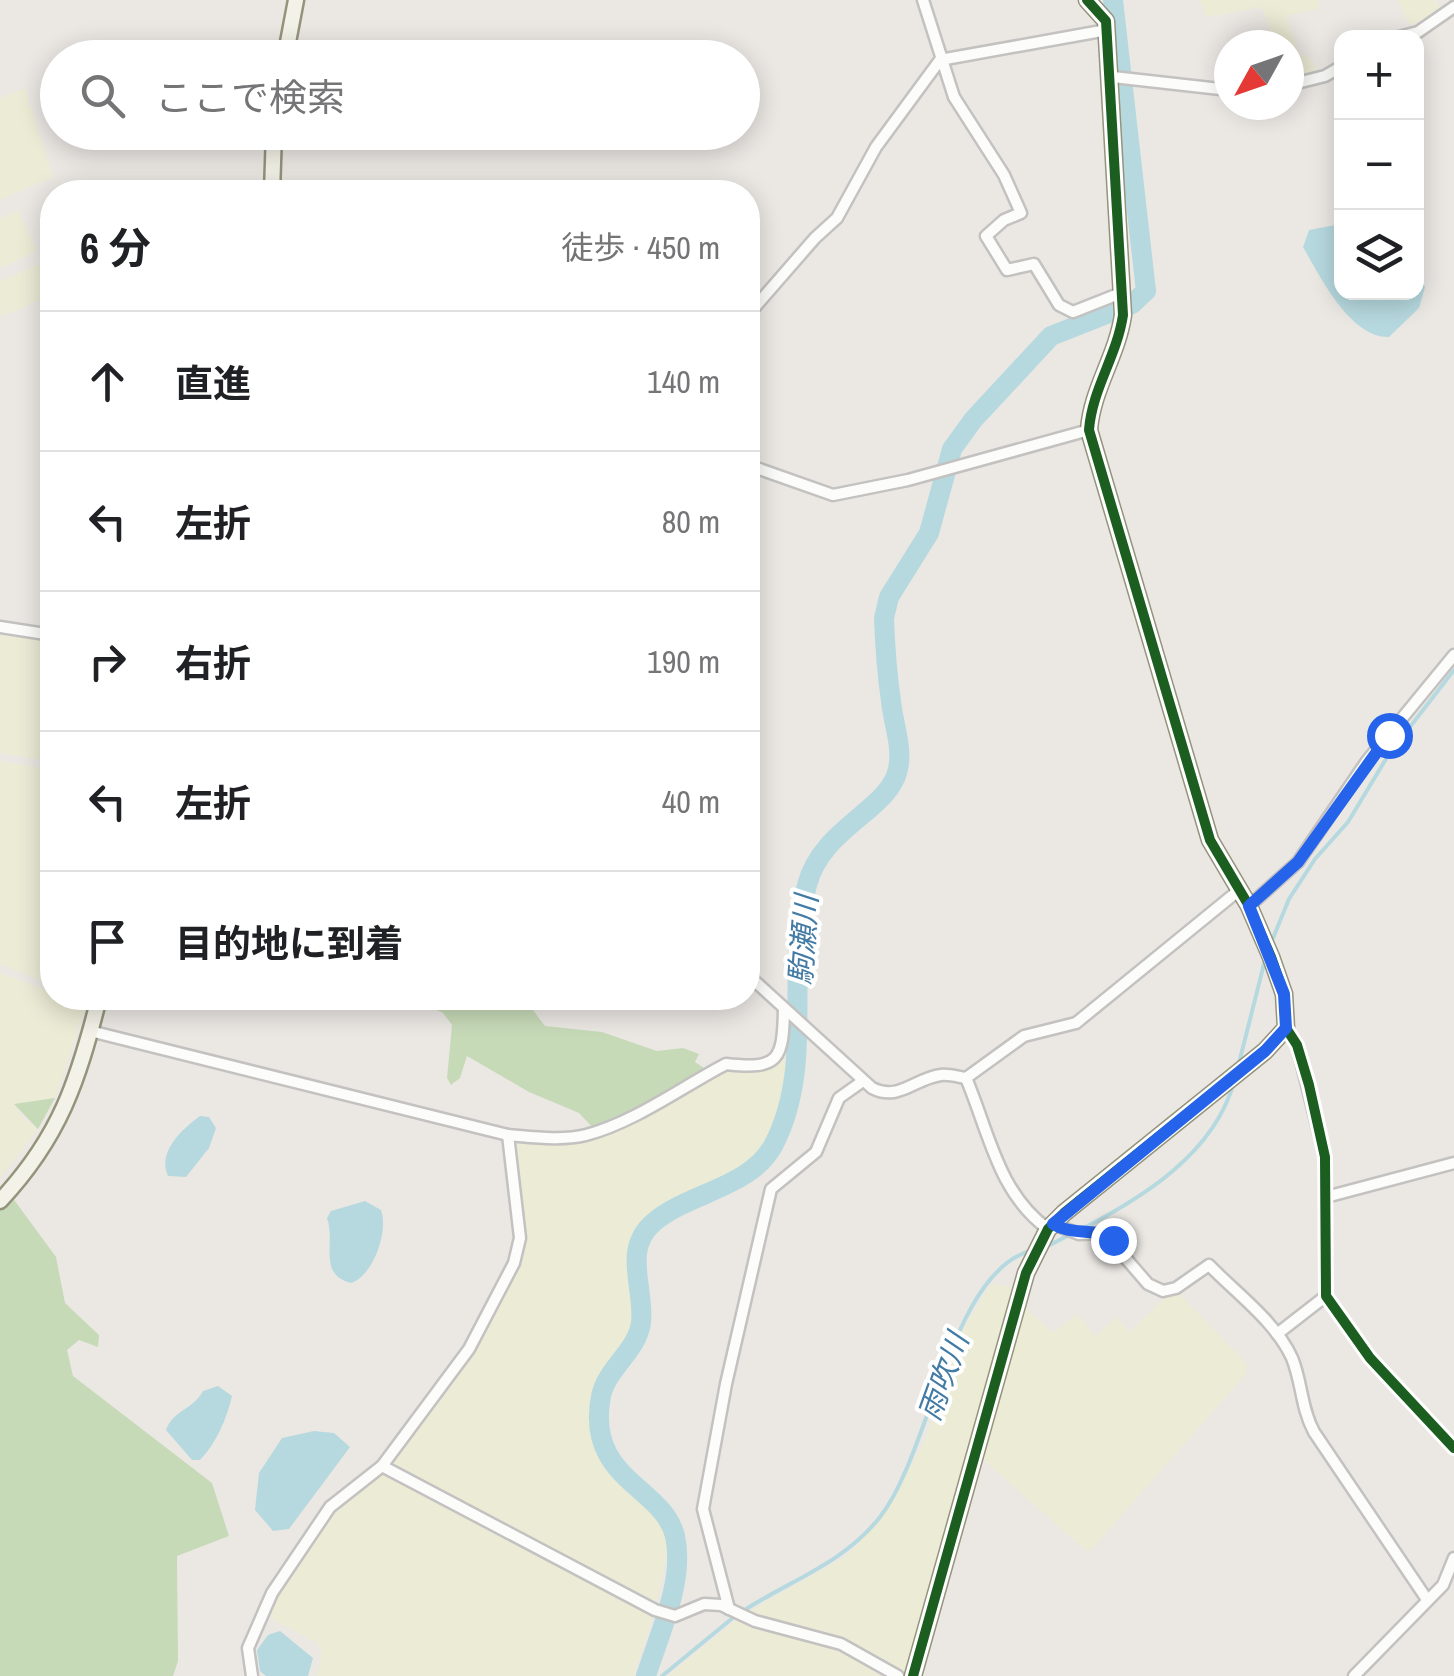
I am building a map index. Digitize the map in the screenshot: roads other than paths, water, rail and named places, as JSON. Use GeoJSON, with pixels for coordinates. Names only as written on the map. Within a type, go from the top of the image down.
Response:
{"type":"FeatureCollection","features":[{"type":"Feature","properties":{"kind":"street"},"geometry":{"type":"LineString","coordinates":[[288,40],[296,0]]}},
{"type":"Feature","properties":{"kind":"street"},"geometry":{"type":"LineString","coordinates":[[923,0],[954,97],[1004,175],[1020,214],[1004,220],[986,236],[1007,270],[1034,264],[1059,305],[1073,312],[1122,302]]}},
{"type":"Feature","properties":{"kind":"street"},"geometry":{"type":"LineString","coordinates":[[1087,0],[1102,13],[1107,30],[1122,302],[1119,344],[1090,409],[1089,430],[1210,840],[1249,906],[1262,937],[1284,994],[1286,1028],[1297,1045],[1309,1085],[1326,1157],[1326,1296],[1370,1358],[1454,1448]]}},
{"type":"Feature","properties":{"kind":"street"},"geometry":{"type":"LineString","coordinates":[[1421,30],[1451,7]]}},
{"type":"Feature","properties":{"kind":"street"},"geometry":{"type":"LineString","coordinates":[[760,302],[814,238],[838,218],[876,147],[940,60],[1107,30]]}},
{"type":"Feature","properties":{"kind":"street"},"geometry":{"type":"LineString","coordinates":[[1304,81],[1334,71]]}},
{"type":"Feature","properties":{"kind":"street"},"geometry":{"type":"LineString","coordinates":[[1112,77],[1214,88]]}},
{"type":"Feature","properties":{"kind":"street"},"geometry":{"type":"LineString","coordinates":[[272,180],[273,150]]}},
{"type":"Feature","properties":{"kind":"street"},"geometry":{"type":"LineString","coordinates":[[760,470],[833,495],[939,472],[1089,430]]}},
{"type":"Feature","properties":{"kind":"street"},"geometry":{"type":"LineString","coordinates":[[0,627],[40,634]]}},
{"type":"Feature","properties":{"kind":"street"},"geometry":{"type":"LineString","coordinates":[[1249,906],[1298,862],[1367,762],[1454,656]]}},
{"type":"Feature","properties":{"kind":"street"},"geometry":{"type":"LineString","coordinates":[[760,986],[863,1081],[882,1094],[900,1092],[940,1075],[966,1078],[1024,1036],[1076,1023],[1238,891]]}},
{"type":"Feature","properties":{"kind":"street"},"geometry":{"type":"LineString","coordinates":[[0,1201],[38,1158],[64,1112],[79,1079],[96,1010]]}},
{"type":"Feature","properties":{"kind":"street"},"geometry":{"type":"LineString","coordinates":[[90,1031],[508,1136],[586,1135],[706,1079],[726,1064],[754,1067],[770,1063],[781,1050],[786,1011]]}},
{"type":"Feature","properties":{"kind":"street"},"geometry":{"type":"LineString","coordinates":[[914,1676],[1032,1257],[1051,1230],[1286,1028]]}},
{"type":"Feature","properties":{"kind":"street"},"geometry":{"type":"LineString","coordinates":[[966,1078],[1004,1183],[1024,1209],[1051,1230],[1104,1233],[1148,1284],[1163,1292],[1176,1288],[1209,1265],[1277,1334],[1293,1361],[1301,1405],[1314,1432],[1426,1598]]}},
{"type":"Feature","properties":{"kind":"street"},"geometry":{"type":"LineString","coordinates":[[735,1612],[703,1509],[726,1384],[771,1189],[816,1152],[838,1098],[863,1081]]}},
{"type":"Feature","properties":{"kind":"street"},"geometry":{"type":"LineString","coordinates":[[252,1676],[248,1648],[272,1594],[330,1508],[382,1466],[469,1349],[514,1263],[520,1238],[508,1136]]}},
{"type":"Feature","properties":{"kind":"street"},"geometry":{"type":"LineString","coordinates":[[1326,1197],[1454,1163]]}},
{"type":"Feature","properties":{"kind":"street"},"geometry":{"type":"LineString","coordinates":[[1277,1334],[1326,1296]]}},
{"type":"Feature","properties":{"kind":"street"},"geometry":{"type":"LineString","coordinates":[[382,1466],[655,1610],[676,1616],[704,1604],[735,1612],[841,1644],[898,1676]]}},
{"type":"Feature","properties":{"kind":"street"},"geometry":{"type":"LineString","coordinates":[[1354,1676],[1443,1584],[1454,1558]]}},
{"type":"Feature","properties":{"kind":"street"},"geometry":{"type":"LineString","coordinates":[[1443,1584],[1454,1594]]}},
{"type":"Feature","properties":{"kind":"water"},"geometry":{"type":"Polygon","coordinates":[[[1334,225],[1334,298],[1303,247],[1309,230],[1334,225]]]}},
{"type":"Feature","properties":{"kind":"water"},"geometry":{"type":"Polygon","coordinates":[[[1336,300],[1421,300],[1419,308],[1389,337],[1361,327],[1336,300]]]}},
{"type":"Feature","properties":{"kind":"water"},"geometry":{"type":"Polygon","coordinates":[[[200,1116],[209,1117],[216,1128],[209,1148],[186,1177],[168,1176],[168,1150],[200,1116]]]}},
{"type":"Feature","properties":{"kind":"water"},"geometry":{"type":"Polygon","coordinates":[[[365,1201],[381,1210],[383,1229],[372,1262],[351,1283],[334,1273],[331,1265],[327,1218],[331,1211],[365,1201]]]}},
{"type":"Feature","properties":{"kind":"water"},"geometry":{"type":"Polygon","coordinates":[[[218,1386],[232,1396],[227,1413],[206,1454],[200,1460],[192,1460],[166,1430],[203,1391],[218,1386]]]}},
{"type":"Feature","properties":{"kind":"water"},"geometry":{"type":"Polygon","coordinates":[[[314,1431],[334,1433],[350,1447],[289,1529],[273,1531],[255,1510],[259,1473],[282,1438],[314,1431]]]}},
{"type":"Feature","properties":{"kind":"water"},"geometry":{"type":"Polygon","coordinates":[[[280,1631],[313,1658],[308,1676],[266,1676],[260,1671],[257,1650],[268,1635],[280,1631]]]}},
{"type":"Feature","properties":{"kind":"waterway","name":"駒瀬川"},"geometry":{"type":"LineString","coordinates":[[646,1676],[674,1589],[675,1536],[668,1519],[614,1464],[604,1446],[599,1424],[604,1386],[634,1342],[641,1323],[639,1245],[653,1223],[667,1213],[734,1181],[763,1160],[786,1115],[797,1050],[798,951],[807,885],[826,848],[883,796],[898,769],[899,744],[888,680],[884,618],[889,597],[929,533],[952,449],[973,420],[1051,336],[1132,304],[1146,291],[1113,0]]}},
{"type":"Feature","properties":{"kind":"waterway","name":"雨吹川"},"geometry":{"type":"LineString","coordinates":[[1271,943],[1289,899],[1315,859],[1348,822],[1389,754],[1454,670]]}},
{"type":"Feature","properties":{"kind":"waterway","name":"雨吹川"},"geometry":{"type":"LineString","coordinates":[[1239,1063],[1266,956]]}},
{"type":"Feature","properties":{"kind":"waterway","name":"雨吹川"},"geometry":{"type":"LineString","coordinates":[[1080,1230],[1151,1188],[1193,1152],[1224,1108],[1234,1082]]}},
{"type":"Feature","properties":{"kind":"waterway","name":"雨吹川"},"geometry":{"type":"LineString","coordinates":[[1044,1248],[1071,1234]]}},
{"type":"Feature","properties":{"kind":"waterway","name":"雨吹川"},"geometry":{"type":"LineString","coordinates":[[743,1611],[833,1559],[880,1517],[898,1488],[944,1368],[980,1293],[1003,1266],[1030,1251]]}},
{"type":"Feature","properties":{"kind":"waterway","name":"雨吹川"},"geometry":{"type":"LineString","coordinates":[[662,1676],[735,1616]]}}]}
